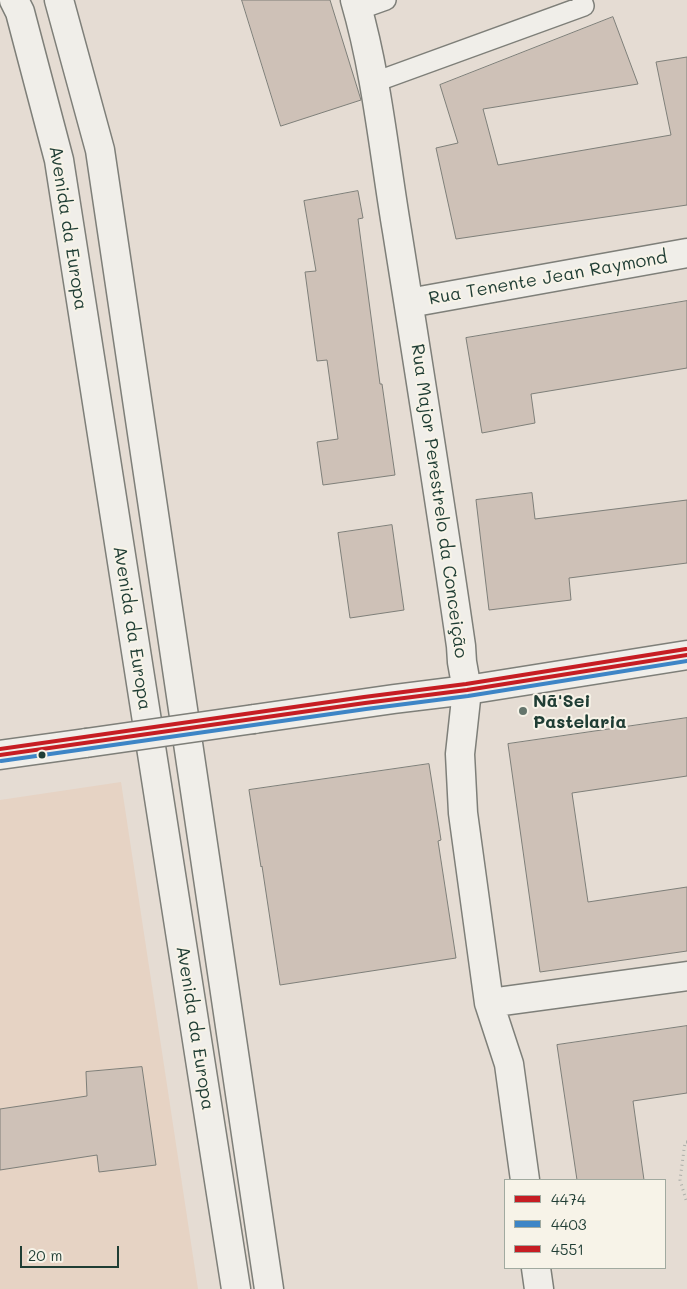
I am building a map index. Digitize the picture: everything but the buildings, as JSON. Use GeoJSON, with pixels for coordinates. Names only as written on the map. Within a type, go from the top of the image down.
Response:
{"type":"FeatureCollection","features":[{"type":"Feature","properties":{"kind":"main road","name":"Avenida da Europa"},"geometry":{"type":"LineString","coordinates":[[14,0],[20,12],[59,160],[236,1289]]}},
{"type":"Feature","properties":{"kind":"main road","name":"Avenida da Europa"},"geometry":{"type":"LineString","coordinates":[[59,0],[100,150],[269,1289]]}},
{"type":"Feature","properties":{"kind":"main road","name":"Rua Major Perestrelo da Conceição"},"geometry":{"type":"LineString","coordinates":[[357,5],[375,82],[461,646],[467,690],[460,754],[463,813],[489,1003],[510,1064],[525,1179]]}},
{"type":"Feature","properties":{"kind":"main road","name":"Rua Tenente Jean Raymond"},"geometry":{"type":"LineString","coordinates":[[409,303],[687,253]]}},
{"type":"Feature","properties":{"kind":"main road"},"geometry":{"type":"LineString","coordinates":[[0,755],[467,690],[687,655]]}},
{"type":"Feature","properties":{"kind":"main road"},"geometry":{"type":"LineString","coordinates":[[489,1003],[687,976]]}},
{"type":"Feature","properties":{"kind":"main road"},"geometry":{"type":"LineString","coordinates":[[536,1269],[539,1289]]}},
{"type":"Feature","properties":{"kind":"lane"},"geometry":{"type":"LineString","coordinates":[[357,5],[386,0]]}},
{"type":"Feature","properties":{"kind":"lane"},"geometry":{"type":"LineString","coordinates":[[375,82],[584,6],[582,0]]}},
{"type":"Feature","properties":{"kind":"path"},"geometry":{"type":"LineString","coordinates":[[687,1142],[680,1180],[687,1203]]}},
{"type":"Feature","properties":{"kind":"shaded area"},"geometry":{"type":"Polygon","coordinates":[[[121,782],[198,1289],[0,1289],[0,800],[121,782]]]}},
{"type":"Feature","properties":{"kind":"transit line","name":"4551"},"geometry":{"type":"LineString","coordinates":[[0,749],[466,684],[686,649]]}},
{"type":"Feature","properties":{"kind":"transit line","name":"4474"},"geometry":{"type":"LineString","coordinates":[[0,755],[467,690],[687,655]]}},
{"type":"Feature","properties":{"kind":"transit line","name":"4403"},"geometry":{"type":"LineString","coordinates":[[1,761],[468,696],[687,661]]}},
{"type":"Feature","properties":{"kind":"place","name":"Nã'Sei Pastelaria"},"geometry":{"type":"Point","coordinates":[523,711]}}]}
